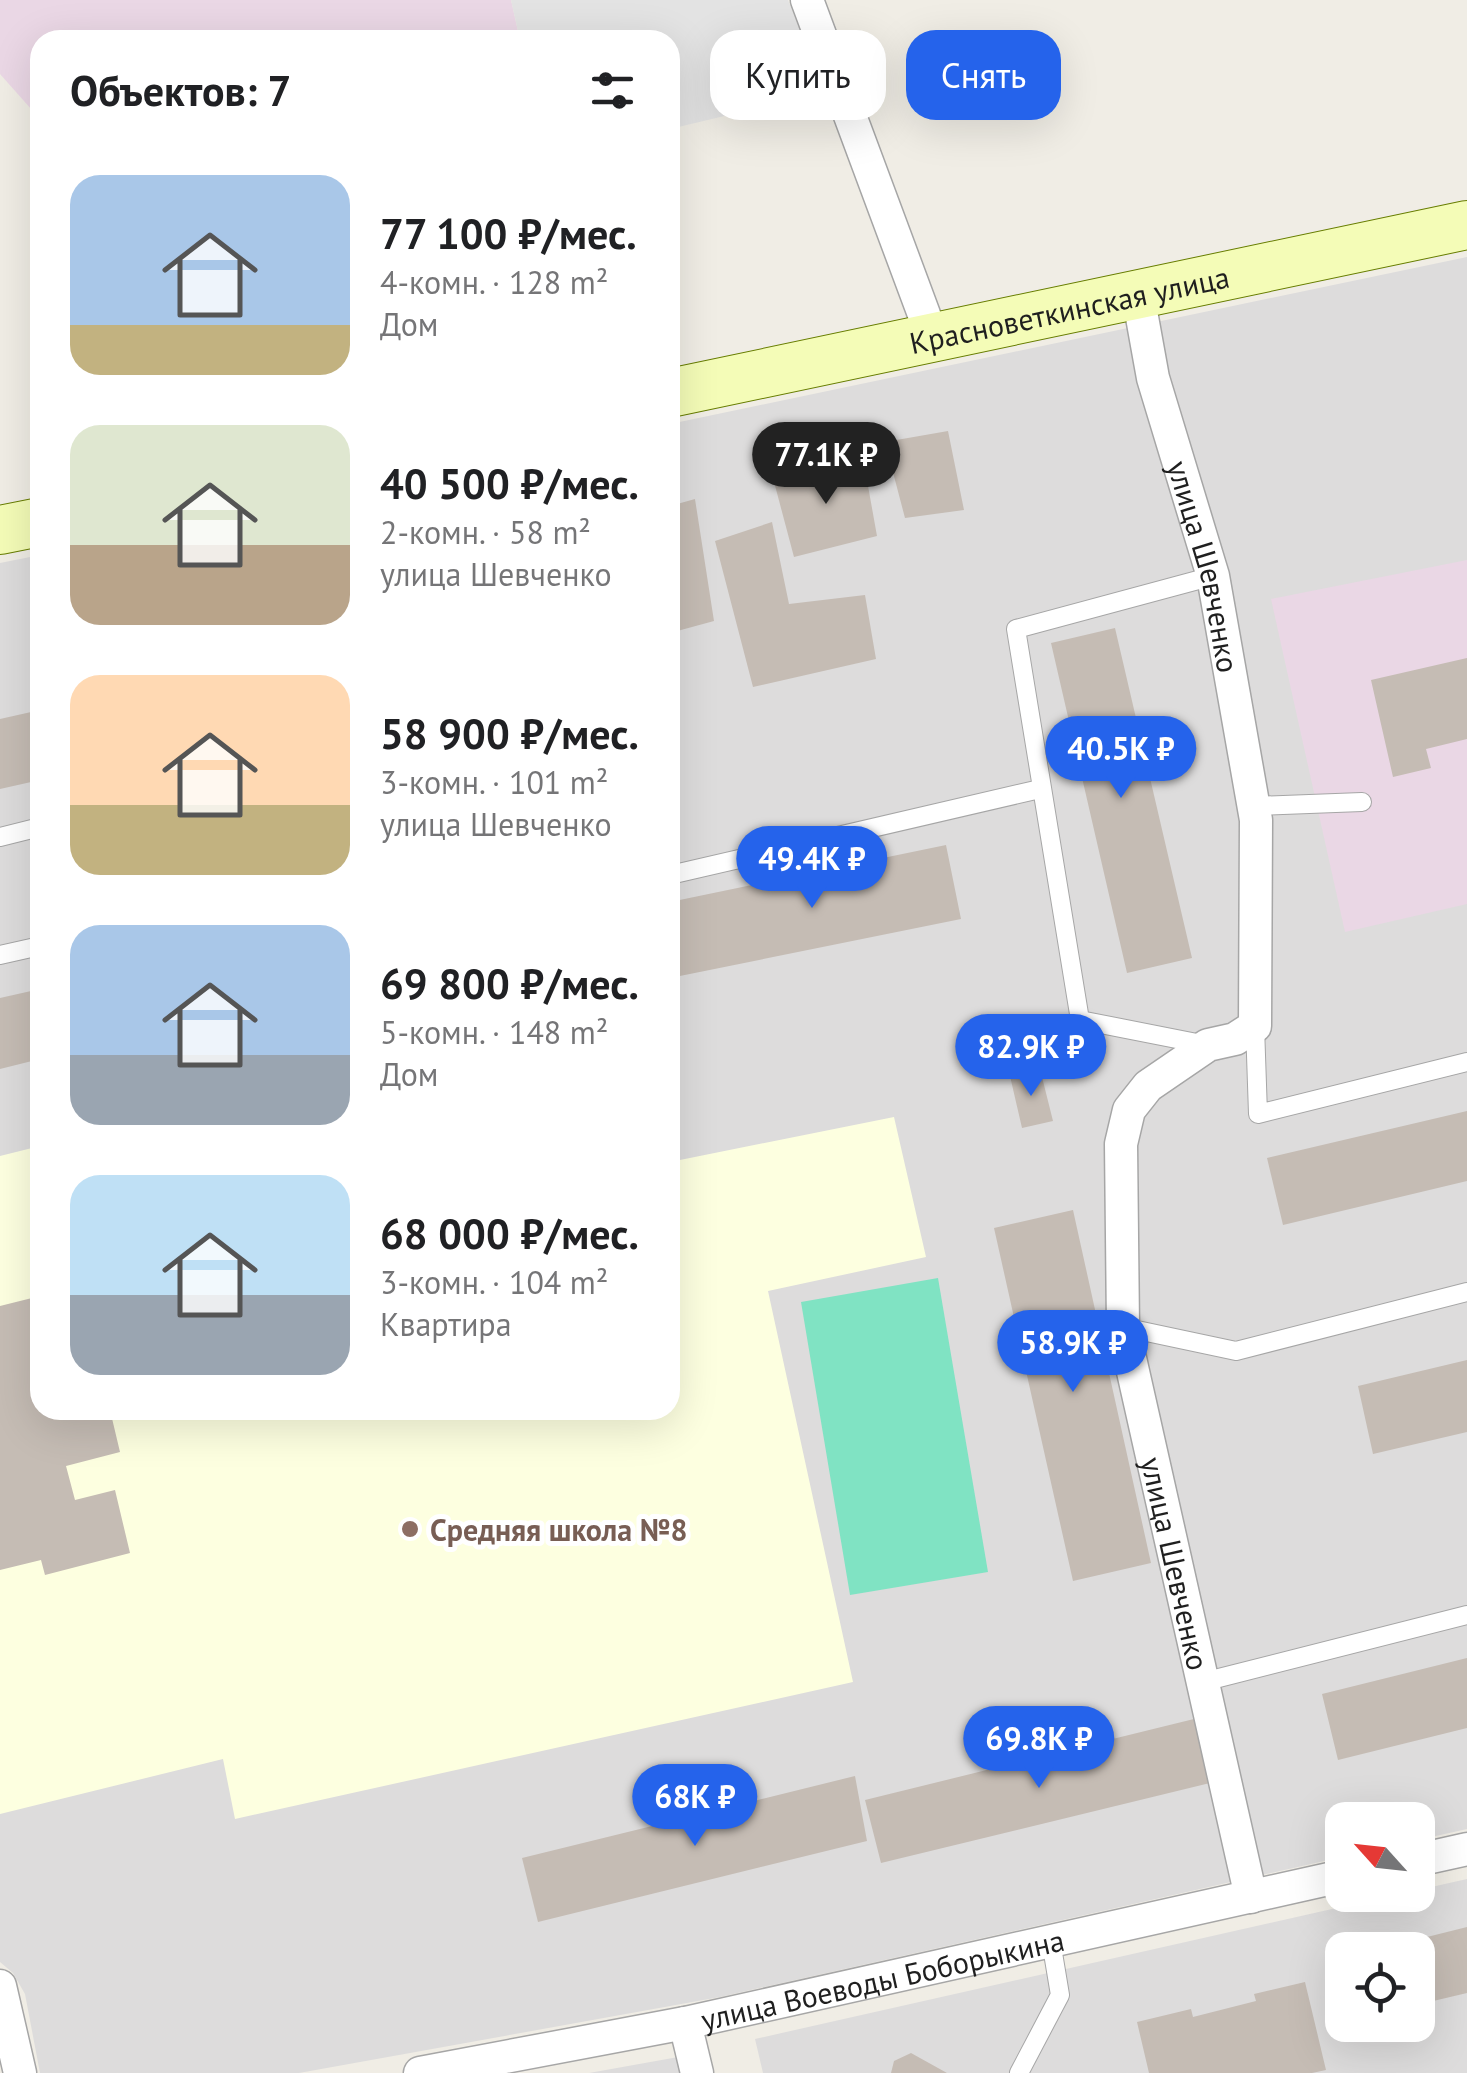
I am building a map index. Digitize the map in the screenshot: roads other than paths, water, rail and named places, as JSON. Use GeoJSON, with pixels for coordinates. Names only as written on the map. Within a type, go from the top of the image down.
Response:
{"type":"FeatureCollection","features":[{"type":"Feature","properties":{"kind":"main road","name":"Красноветкинская улица"},"geometry":{"type":"LineString","coordinates":[[680,391],[1467,225]]}},
{"type":"Feature","properties":{"kind":"main road"},"geometry":{"type":"LineString","coordinates":[[0,530],[30,524]]}},
{"type":"Feature","properties":{"kind":"street"},"geometry":{"type":"LineString","coordinates":[[807,0],[932,336]]}},
{"type":"Feature","properties":{"kind":"street","name":"улица Шевченко"},"geometry":{"type":"LineString","coordinates":[[1138,295],[1153,378],[1213,576],[1254,806],[1255,1026],[1236,1039],[1208,1045],[1148,1086],[1129,1110],[1120,1144],[1124,1327],[1251,1897]]}},
{"type":"Feature","properties":{"kind":"street"},"geometry":{"type":"LineString","coordinates":[[1435,1856],[1467,1849]]}},
{"type":"Feature","properties":{"kind":"street","name":"улица Воеводы Боборыкина"},"geometry":{"type":"LineString","coordinates":[[420,2073],[685,2023],[1325,1880]]}},
{"type":"Feature","properties":{"kind":"street"},"geometry":{"type":"LineString","coordinates":[[0,1986],[20,2073]]}},
{"type":"Feature","properties":{"kind":"street"},"geometry":{"type":"LineString","coordinates":[[685,2023],[697,2073]]}},
{"type":"Feature","properties":{"kind":"lane"},"geometry":{"type":"LineString","coordinates":[[1208,1045],[1080,1020],[1016,629],[1213,576]]}},
{"type":"Feature","properties":{"kind":"lane"},"geometry":{"type":"LineString","coordinates":[[680,874],[1040,789]]}},
{"type":"Feature","properties":{"kind":"lane"},"geometry":{"type":"LineString","coordinates":[[1254,806],[1362,802]]}},
{"type":"Feature","properties":{"kind":"lane"},"geometry":{"type":"LineString","coordinates":[[0,837],[30,830]]}},
{"type":"Feature","properties":{"kind":"lane"},"geometry":{"type":"LineString","coordinates":[[0,955],[30,948]]}},
{"type":"Feature","properties":{"kind":"lane"},"geometry":{"type":"LineString","coordinates":[[1255,1026],[1258,1114],[1467,1062]]}},
{"type":"Feature","properties":{"kind":"lane"},"geometry":{"type":"LineString","coordinates":[[1124,1327],[1236,1351],[1467,1292]]}},
{"type":"Feature","properties":{"kind":"lane"},"geometry":{"type":"LineString","coordinates":[[1203,1682],[1467,1615]]}},
{"type":"Feature","properties":{"kind":"lane"},"geometry":{"type":"LineString","coordinates":[[1018,2073],[1060,1995],[1051,1942]]}},
{"type":"Feature","properties":{"kind":"place","name":"Средняя школа №8"},"geometry":{"type":"Point","coordinates":[410,1529]}}]}
